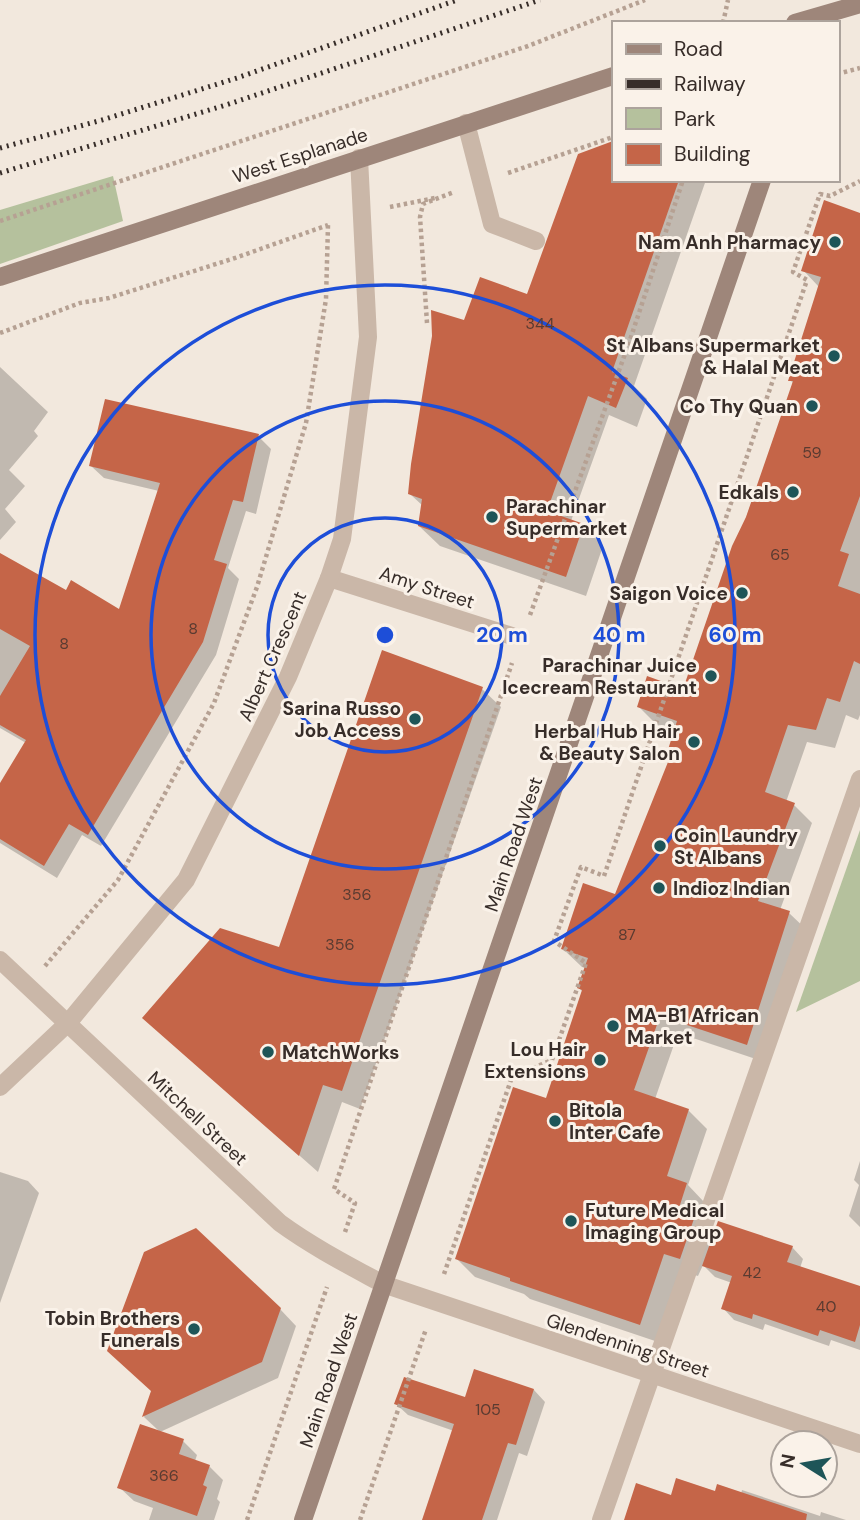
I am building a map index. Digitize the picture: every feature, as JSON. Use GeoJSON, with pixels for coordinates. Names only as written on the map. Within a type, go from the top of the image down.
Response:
{"type":"FeatureCollection","features":[{"type":"Feature","properties":{"kind":"main road"},"geometry":{"type":"LineString","coordinates":[[800,21],[820,13],[860,4]]}},
{"type":"Feature","properties":{"kind":"main road","name":"West Esplanade"},"geometry":{"type":"LineString","coordinates":[[0,277],[612,76]]}},
{"type":"Feature","properties":{"kind":"main road","name":"Main Road West"},"geometry":{"type":"LineString","coordinates":[[303,1520],[761,182]]}},
{"type":"Feature","properties":{"kind":"street"},"geometry":{"type":"LineString","coordinates":[[466,123],[492,224],[536,241]]}},
{"type":"Feature","properties":{"kind":"street","name":"Albert Crescent"},"geometry":{"type":"LineString","coordinates":[[0,1087],[68,1023],[186,880],[288,677],[329,578],[342,539],[368,337],[359,158]]}},
{"type":"Feature","properties":{"kind":"street","name":"Amy Street"},"geometry":{"type":"LineString","coordinates":[[329,578],[514,644]]}},
{"type":"Feature","properties":{"kind":"street"},"geometry":{"type":"LineString","coordinates":[[601,1520],[860,779]]}},
{"type":"Feature","properties":{"kind":"street","name":"Mitchell Street"},"geometry":{"type":"LineString","coordinates":[[0,960],[280,1223],[336,1259],[383,1284]]}},
{"type":"Feature","properties":{"kind":"street","name":"Glendenning Street"},"geometry":{"type":"LineString","coordinates":[[383,1284],[860,1444]]}},
{"type":"Feature","properties":{"kind":"path"},"geometry":{"type":"LineString","coordinates":[[0,221],[515,51],[645,0]]}},
{"type":"Feature","properties":{"kind":"path"},"geometry":{"type":"LineString","coordinates":[[723,21],[728,0]]}},
{"type":"Feature","properties":{"kind":"path"},"geometry":{"type":"LineString","coordinates":[[839,73],[860,68]]}},
{"type":"Feature","properties":{"kind":"path"},"geometry":{"type":"LineString","coordinates":[[360,1520],[512,1077],[552,1060],[586,963],[554,941],[581,867],[604,876],[807,280],[793,272],[820,194],[830,196],[860,181]]}},
{"type":"Feature","properties":{"kind":"path"},"geometry":{"type":"LineString","coordinates":[[528,619],[625,355],[682,182]]}},
{"type":"Feature","properties":{"kind":"path"},"geometry":{"type":"LineString","coordinates":[[0,333],[80,303],[109,298],[362,213],[435,198]]}},
{"type":"Feature","properties":{"kind":"path"},"geometry":{"type":"LineString","coordinates":[[27,987],[118,880],[214,703],[257,587],[306,423],[326,299],[328,225]]}},
{"type":"Feature","properties":{"kind":"path"},"geometry":{"type":"LineString","coordinates":[[247,1520],[355,1203],[334,1189],[514,644]]}},
{"type":"Feature","properties":{"kind":"green space"},"geometry":{"type":"Polygon","coordinates":[[[113,176],[123,221],[0,264],[0,210],[113,176]]]}},
{"type":"Feature","properties":{"kind":"green space"},"geometry":{"type":"Polygon","coordinates":[[[860,830],[860,981],[796,1012],[860,830]]]}},
{"type":"Feature","properties":{"kind":"building"},"geometry":{"type":"Polygon","coordinates":[[[612,141],[612,182],[678,182],[612,372],[628,378],[616,408],[588,396],[547,511],[584,524],[566,577],[418,526],[422,499],[408,494],[432,336],[431,310],[464,320],[480,277],[527,294],[578,154],[612,141]]]}},
{"type":"Feature","properties":{"kind":"building"},"geometry":{"type":"Polygon","coordinates":[[[824,200],[860,213],[860,496],[840,551],[849,554],[838,586],[860,594],[860,664],[854,661],[840,702],[827,698],[816,730],[788,725],[765,792],[795,803],[758,901],[790,911],[747,1045],[660,1016],[634,1090],[689,1109],[667,1176],[687,1183],[679,1208],[696,1213],[680,1259],[664,1254],[640,1325],[510,1281],[510,1278],[455,1259],[513,1087],[546,1098],[582,990],[577,988],[588,958],[561,949],[583,883],[615,894],[670,757],[666,756],[677,721],[637,707],[647,676],[683,689],[793,381],[788,381],[821,277],[801,271],[824,200]]]}},
{"type":"Feature","properties":{"kind":"building"},"geometry":{"type":"Polygon","coordinates":[[[105,399],[259,434],[243,502],[233,500],[214,560],[227,564],[203,642],[88,835],[69,824],[44,866],[0,839],[0,783],[26,740],[0,725],[0,696],[30,646],[0,629],[0,553],[66,590],[71,580],[119,609],[160,483],[89,466],[105,399]]]}},
{"type":"Feature","properties":{"kind":"building"},"geometry":{"type":"Polygon","coordinates":[[[382,650],[483,687],[342,1091],[323,1085],[299,1156],[142,1018],[220,928],[279,947],[382,650]]]}},
{"type":"Feature","properties":{"kind":"building"},"geometry":{"type":"Polygon","coordinates":[[[718,1221],[793,1246],[787,1262],[860,1286],[860,1325],[855,1342],[820,1330],[818,1336],[753,1314],[752,1319],[721,1309],[732,1276],[702,1266],[718,1221]]]}},
{"type":"Feature","properties":{"kind":"building","name":"Tobin Brothers Funerals"},"geometry":{"type":"Polygon","coordinates":[[[196,1228],[281,1308],[262,1362],[142,1417],[151,1391],[107,1351],[144,1252],[196,1228]]]}},
{"type":"Feature","properties":{"kind":"building"},"geometry":{"type":"Polygon","coordinates":[[[474,1369],[534,1389],[516,1445],[508,1443],[482,1520],[422,1520],[454,1424],[394,1404],[404,1377],[465,1397],[474,1369]]]}},
{"type":"Feature","properties":{"kind":"building"},"geometry":{"type":"Polygon","coordinates":[[[140,1424],[184,1439],[179,1454],[210,1465],[203,1485],[207,1487],[197,1516],[117,1488],[140,1424]]]}},
{"type":"Feature","properties":{"kind":"building"},"geometry":{"type":"Polygon","coordinates":[[[676,1478],[715,1491],[717,1484],[807,1514],[806,1520],[624,1520],[636,1483],[671,1495],[676,1478]]]}},
{"type":"Feature","properties":{"kind":"railway"},"geometry":{"type":"LineString","coordinates":[[0,148],[237,78],[457,0]]}},
{"type":"Feature","properties":{"kind":"railway"},"geometry":{"type":"LineString","coordinates":[[0,173],[226,105],[540,0]]}},
{"type":"Feature","properties":{"kind":"place","name":"Nam Anh Pharmacy"},"geometry":{"type":"Point","coordinates":[835,242]}},
{"type":"Feature","properties":{"kind":"place","name":"St Albans Supermarket & Halal Meat"},"geometry":{"type":"Point","coordinates":[834,356]}},
{"type":"Feature","properties":{"kind":"place","name":"Co Thy Quan"},"geometry":{"type":"Point","coordinates":[812,406]}},
{"type":"Feature","properties":{"kind":"place","name":"Edkals"},"geometry":{"type":"Point","coordinates":[793,492]}},
{"type":"Feature","properties":{"kind":"place","name":"Parachinar Supermarket"},"geometry":{"type":"Point","coordinates":[492,517]}},
{"type":"Feature","properties":{"kind":"place","name":"Saigon Voice"},"geometry":{"type":"Point","coordinates":[742,593]}},
{"type":"Feature","properties":{"kind":"place","name":"Parachinar Juice Icecream Restaurant"},"geometry":{"type":"Point","coordinates":[711,676]}},
{"type":"Feature","properties":{"kind":"place","name":"Sarina Russo Job Access"},"geometry":{"type":"Point","coordinates":[415,719]}},
{"type":"Feature","properties":{"kind":"place","name":"Herbal Hub Hair & Beauty Salon"},"geometry":{"type":"Point","coordinates":[694,742]}},
{"type":"Feature","properties":{"kind":"place","name":"Coin Laundry St Albans"},"geometry":{"type":"Point","coordinates":[660,846]}},
{"type":"Feature","properties":{"kind":"place","name":"Indioz Indian"},"geometry":{"type":"Point","coordinates":[659,888]}},
{"type":"Feature","properties":{"kind":"place","name":"MA-B1 African Market"},"geometry":{"type":"Point","coordinates":[613,1026]}},
{"type":"Feature","properties":{"kind":"place","name":"MatchWorks"},"geometry":{"type":"Point","coordinates":[268,1052]}},
{"type":"Feature","properties":{"kind":"place","name":"Lou Hair Extensions"},"geometry":{"type":"Point","coordinates":[600,1060]}},
{"type":"Feature","properties":{"kind":"place","name":"Bitola Inter Cafe"},"geometry":{"type":"Point","coordinates":[555,1121]}},
{"type":"Feature","properties":{"kind":"place","name":"Future Medical Imaging Group"},"geometry":{"type":"Point","coordinates":[571,1221]}},
{"type":"Feature","properties":{"kind":"place","name":"Tobin Brothers Funerals"},"geometry":{"type":"Point","coordinates":[194,1329]}}]}
